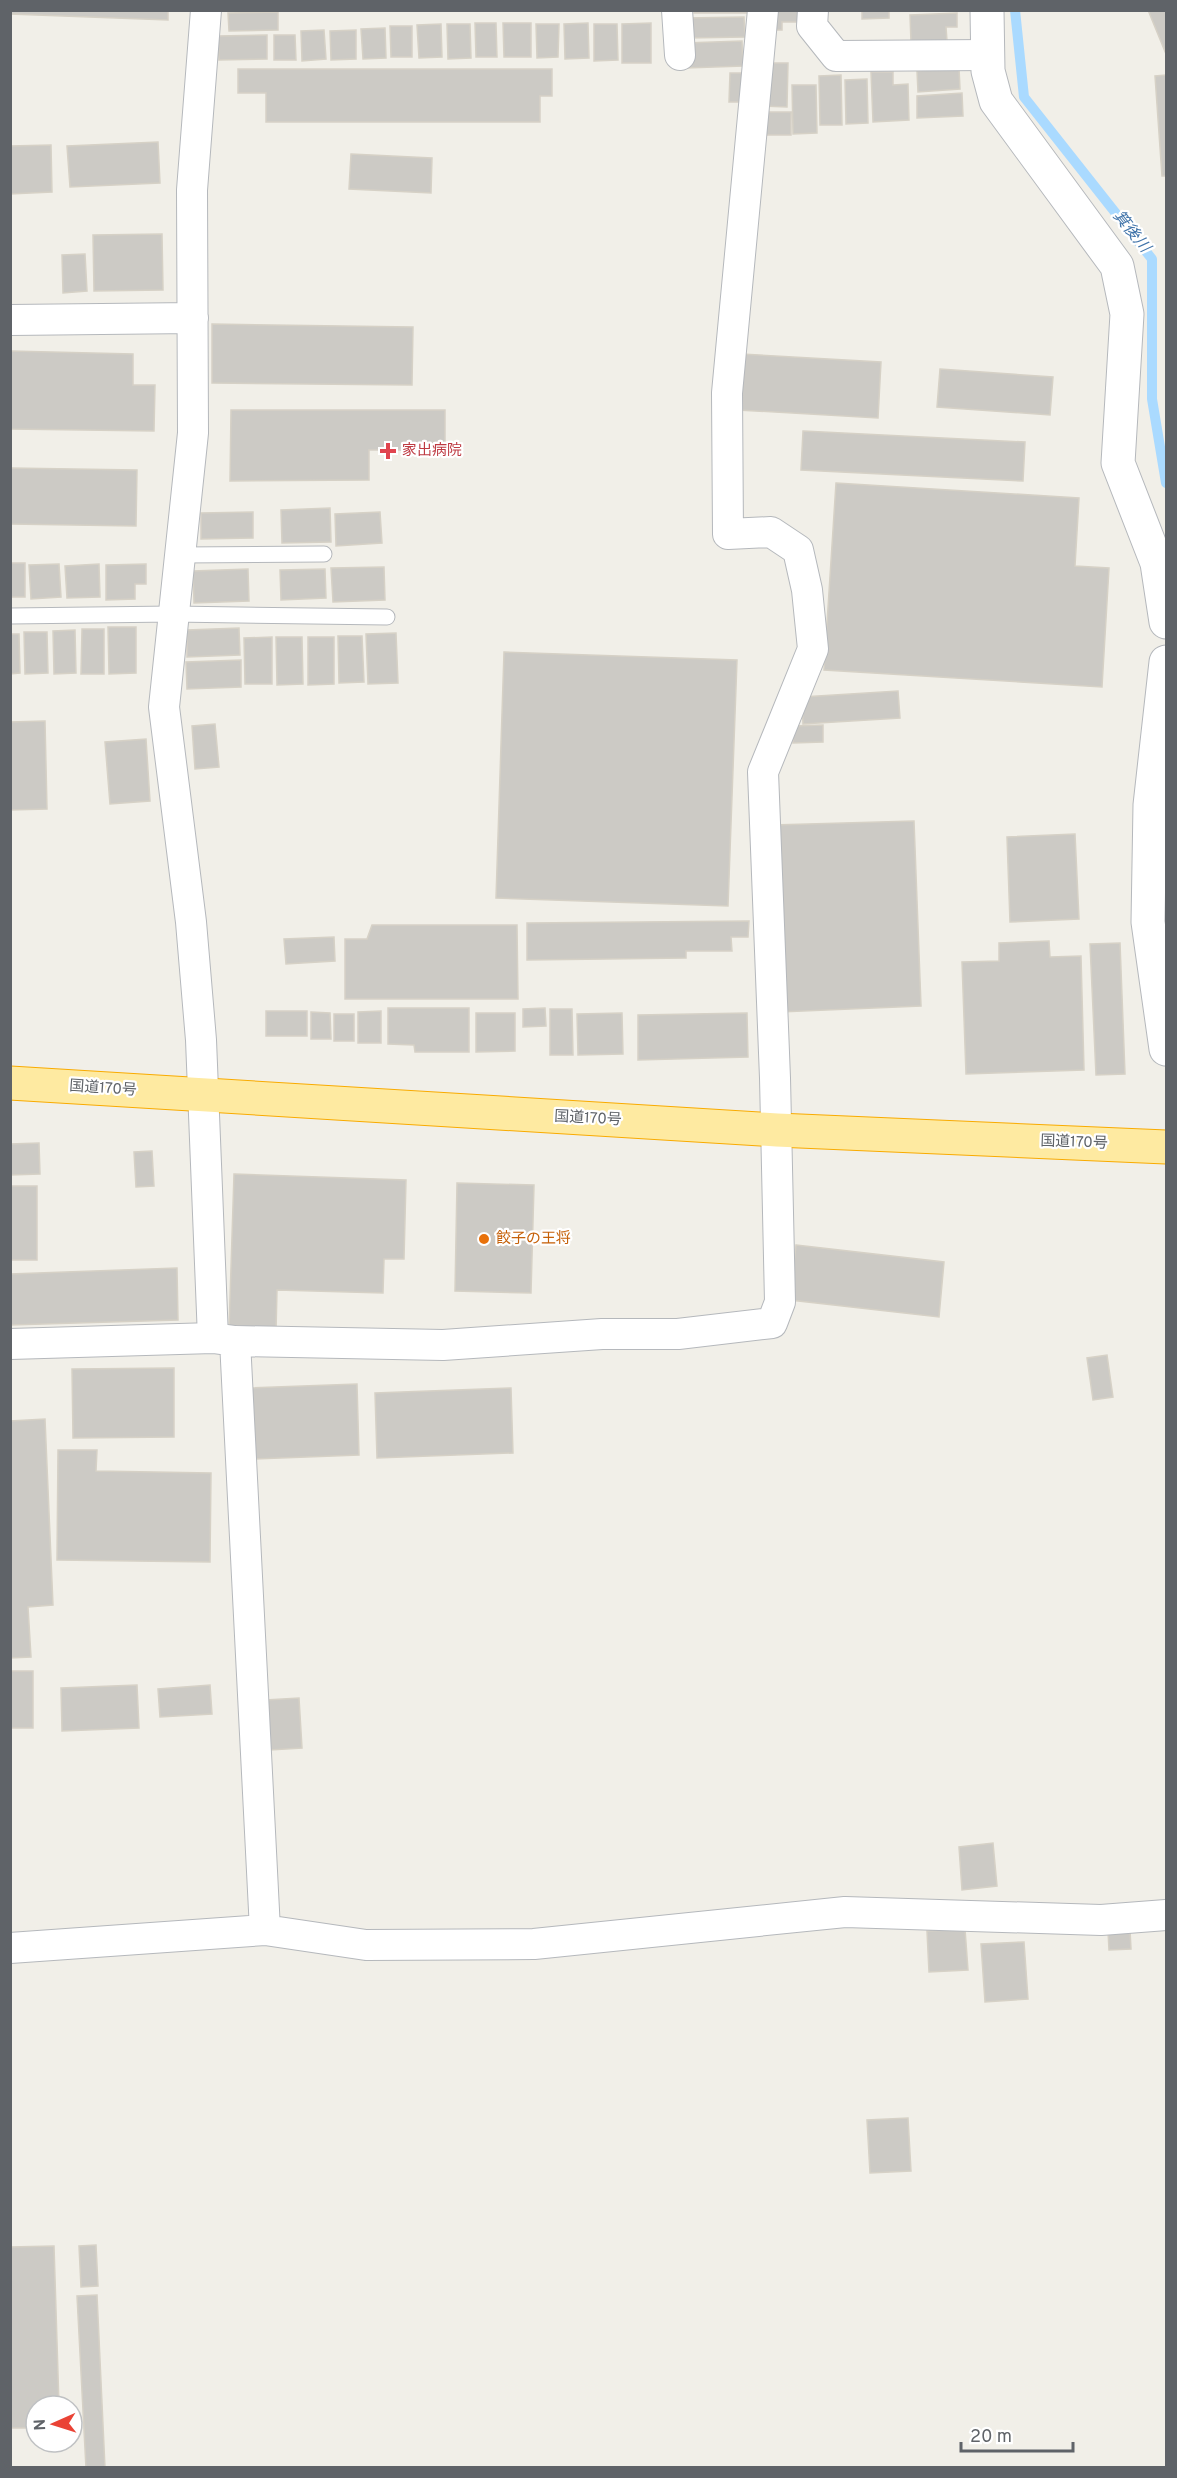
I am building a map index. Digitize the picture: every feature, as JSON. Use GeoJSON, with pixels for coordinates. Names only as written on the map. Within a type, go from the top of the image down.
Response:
{"type":"FeatureCollection","features":[{"type":"Feature","properties":{"kind":"highway","name":"国道170号"},"geometry":{"type":"LineString","coordinates":[[10,1083],[777,1130],[1167,1147]]}},
{"type":"Feature","properties":{"kind":"street"},"geometry":{"type":"LineString","coordinates":[[206,10],[192,190],[193,433],[164,707],[191,922],[224,1340],[265,1930]]}},
{"type":"Feature","properties":{"kind":"street"},"geometry":{"type":"LineString","coordinates":[[677,10],[680,55]]}},
{"type":"Feature","properties":{"kind":"street"},"geometry":{"type":"LineString","coordinates":[[10,1344],[224,1340],[443,1345],[602,1334],[678,1334],[772,1323],[780,1302],[777,1130],[763,772],[813,649],[807,590],[798,550],[771,532],[728,534],[727,393],[763,10]]}},
{"type":"Feature","properties":{"kind":"street"},"geometry":{"type":"LineString","coordinates":[[813,10],[812,26],[836,56],[989,55]]}},
{"type":"Feature","properties":{"kind":"street"},"geometry":{"type":"LineString","coordinates":[[987,10],[988,71],[996,101],[1117,266],[1127,314],[1118,463],[1157,563],[1167,622]]}},
{"type":"Feature","properties":{"kind":"street"},"geometry":{"type":"LineString","coordinates":[[10,320],[193,318]]}},
{"type":"Feature","properties":{"kind":"street"},"geometry":{"type":"LineString","coordinates":[[1167,662],[1150,805],[1148,922],[1167,1049]]}},
{"type":"Feature","properties":{"kind":"street"},"geometry":{"type":"LineString","coordinates":[[10,1948],[265,1930],[366,1945],[534,1944],[845,1912],[1101,1920],[1167,1915]]}},
{"type":"Feature","properties":{"kind":"lane"},"geometry":{"type":"LineString","coordinates":[[180,555],[324,554]]}},
{"type":"Feature","properties":{"kind":"lane"},"geometry":{"type":"LineString","coordinates":[[10,616],[173,614],[387,617]]}},
{"type":"Feature","properties":{"kind":"building"},"geometry":{"type":"Polygon","coordinates":[[[10,10],[168,10],[168,20],[10,14],[10,10]]]}},
{"type":"Feature","properties":{"kind":"building"},"geometry":{"type":"Polygon","coordinates":[[[694,10],[748,10],[748,13],[694,13],[694,10]]]}},
{"type":"Feature","properties":{"kind":"building"},"geometry":{"type":"Polygon","coordinates":[[[768,10],[800,10],[800,22],[782,22],[782,30],[768,30],[768,10]]]}},
{"type":"Feature","properties":{"kind":"building"},"geometry":{"type":"Polygon","coordinates":[[[862,10],[889,10],[889,18],[862,19],[862,10]]]}},
{"type":"Feature","properties":{"kind":"building"},"geometry":{"type":"Polygon","coordinates":[[[1148,10],[1166,10],[1166,54],[1148,10]]]}},
{"type":"Feature","properties":{"kind":"building"},"geometry":{"type":"Polygon","coordinates":[[[278,12],[278,30],[229,31],[228,13],[278,12]]]}},
{"type":"Feature","properties":{"kind":"building"},"geometry":{"type":"Polygon","coordinates":[[[957,13],[957,27],[946,27],[947,41],[911,42],[910,15],[957,13]]]}},
{"type":"Feature","properties":{"kind":"building"},"geometry":{"type":"Polygon","coordinates":[[[744,17],[745,37],[687,38],[686,18],[744,17]]]}},
{"type":"Feature","properties":{"kind":"building"},"geometry":{"type":"Polygon","coordinates":[[[475,23],[496,23],[497,57],[476,57],[475,23]]]}},
{"type":"Feature","properties":{"kind":"building"},"geometry":{"type":"Polygon","coordinates":[[[503,23],[531,23],[531,57],[504,57],[503,23]]]}},
{"type":"Feature","properties":{"kind":"building"},"geometry":{"type":"Polygon","coordinates":[[[588,23],[589,58],[565,59],[564,24],[588,23]]]}},
{"type":"Feature","properties":{"kind":"building"},"geometry":{"type":"Polygon","coordinates":[[[651,23],[651,63],[622,63],[622,24],[651,23]]]}},
{"type":"Feature","properties":{"kind":"building"},"geometry":{"type":"Polygon","coordinates":[[[441,24],[442,57],[419,58],[417,25],[441,24]]]}},
{"type":"Feature","properties":{"kind":"building"},"geometry":{"type":"Polygon","coordinates":[[[447,24],[470,24],[471,58],[448,59],[447,24]]]}},
{"type":"Feature","properties":{"kind":"building"},"geometry":{"type":"Polygon","coordinates":[[[536,24],[559,24],[558,57],[537,58],[536,24]]]}},
{"type":"Feature","properties":{"kind":"building"},"geometry":{"type":"Polygon","coordinates":[[[594,24],[617,24],[618,60],[594,61],[594,24]]]}},
{"type":"Feature","properties":{"kind":"building"},"geometry":{"type":"Polygon","coordinates":[[[390,26],[412,26],[412,57],[391,57],[390,26]]]}},
{"type":"Feature","properties":{"kind":"building"},"geometry":{"type":"Polygon","coordinates":[[[385,28],[386,58],[363,59],[361,29],[385,28]]]}},
{"type":"Feature","properties":{"kind":"building"},"geometry":{"type":"Polygon","coordinates":[[[324,30],[326,59],[302,61],[301,31],[324,30]]]}},
{"type":"Feature","properties":{"kind":"building"},"geometry":{"type":"Polygon","coordinates":[[[356,30],[356,59],[331,60],[330,31],[356,30]]]}},
{"type":"Feature","properties":{"kind":"building"},"geometry":{"type":"Polygon","coordinates":[[[267,35],[267,59],[219,60],[218,36],[267,35]]]}},
{"type":"Feature","properties":{"kind":"building"},"geometry":{"type":"Polygon","coordinates":[[[274,35],[295,35],[296,60],[274,60],[274,35]]]}},
{"type":"Feature","properties":{"kind":"building"},"geometry":{"type":"Polygon","coordinates":[[[742,41],[743,66],[686,68],[685,43],[742,41]]]}},
{"type":"Feature","properties":{"kind":"building"},"geometry":{"type":"Polygon","coordinates":[[[763,63],[788,63],[787,107],[763,106],[763,63]]]}},
{"type":"Feature","properties":{"kind":"building"},"geometry":{"type":"Polygon","coordinates":[[[959,68],[960,89],[918,92],[917,71],[959,68]]]}},
{"type":"Feature","properties":{"kind":"building"},"geometry":{"type":"Polygon","coordinates":[[[238,69],[552,69],[552,96],[540,96],[540,122],[266,122],[266,93],[238,93],[238,69]]]}},
{"type":"Feature","properties":{"kind":"building"},"geometry":{"type":"Polygon","coordinates":[[[871,72],[893,72],[893,85],[908,84],[909,120],[873,122],[871,72]]]}},
{"type":"Feature","properties":{"kind":"building"},"geometry":{"type":"Polygon","coordinates":[[[730,73],[746,73],[746,102],[729,102],[730,73]]]}},
{"type":"Feature","properties":{"kind":"building"},"geometry":{"type":"Polygon","coordinates":[[[841,75],[842,125],[820,125],[819,76],[841,75]]]}},
{"type":"Feature","properties":{"kind":"building"},"geometry":{"type":"Polygon","coordinates":[[[1166,75],[1166,176],[1162,176],[1155,76],[1166,75]]]}},
{"type":"Feature","properties":{"kind":"building"},"geometry":{"type":"Polygon","coordinates":[[[867,79],[868,123],[846,124],[845,80],[867,79]]]}},
{"type":"Feature","properties":{"kind":"building"},"geometry":{"type":"Polygon","coordinates":[[[792,85],[816,85],[817,133],[793,134],[792,85]]]}},
{"type":"Feature","properties":{"kind":"building"},"geometry":{"type":"Polygon","coordinates":[[[962,93],[963,116],[917,118],[917,96],[962,93]]]}},
{"type":"Feature","properties":{"kind":"building"},"geometry":{"type":"Polygon","coordinates":[[[760,112],[791,112],[791,135],[760,135],[760,112]]]}},
{"type":"Feature","properties":{"kind":"building"},"geometry":{"type":"Polygon","coordinates":[[[158,142],[160,183],[70,187],[67,146],[158,142]]]}},
{"type":"Feature","properties":{"kind":"building"},"geometry":{"type":"Polygon","coordinates":[[[51,145],[52,192],[10,194],[10,146],[51,145]]]}},
{"type":"Feature","properties":{"kind":"building"},"geometry":{"type":"Polygon","coordinates":[[[351,154],[432,158],[431,193],[349,189],[351,154]]]}},
{"type":"Feature","properties":{"kind":"building"},"geometry":{"type":"Polygon","coordinates":[[[162,234],[163,290],[94,291],[93,235],[162,234]]]}},
{"type":"Feature","properties":{"kind":"building"},"geometry":{"type":"Polygon","coordinates":[[[85,254],[87,291],[63,293],[62,255],[85,254]]]}},
{"type":"Feature","properties":{"kind":"building"},"geometry":{"type":"Polygon","coordinates":[[[212,324],[413,327],[412,385],[212,383],[212,324]]]}},
{"type":"Feature","properties":{"kind":"building"},"geometry":{"type":"Polygon","coordinates":[[[10,351],[133,354],[133,385],[155,385],[154,431],[10,429],[10,351]]]}},
{"type":"Feature","properties":{"kind":"building"},"geometry":{"type":"Polygon","coordinates":[[[741,354],[881,362],[878,418],[738,410],[741,354]]]}},
{"type":"Feature","properties":{"kind":"building"},"geometry":{"type":"Polygon","coordinates":[[[940,369],[1053,377],[1050,415],[937,407],[940,369]]]}},
{"type":"Feature","properties":{"kind":"building"},"geometry":{"type":"Polygon","coordinates":[[[231,410],[445,410],[445,450],[369,450],[369,480],[230,481],[231,410]]]}},
{"type":"Feature","properties":{"kind":"building"},"geometry":{"type":"Polygon","coordinates":[[[803,431],[1025,442],[1023,481],[801,470],[803,431]]]}},
{"type":"Feature","properties":{"kind":"building"},"geometry":{"type":"Polygon","coordinates":[[[10,468],[137,470],[136,526],[10,524],[10,468]]]}},
{"type":"Feature","properties":{"kind":"building"},"geometry":{"type":"Polygon","coordinates":[[[836,483],[1079,498],[1075,566],[1109,568],[1102,687],[824,670],[836,483]]]}},
{"type":"Feature","properties":{"kind":"building"},"geometry":{"type":"Polygon","coordinates":[[[330,508],[331,542],[282,543],[281,510],[330,508]]]}},
{"type":"Feature","properties":{"kind":"building"},"geometry":{"type":"Polygon","coordinates":[[[253,512],[253,538],[201,539],[201,513],[253,512]]]}},
{"type":"Feature","properties":{"kind":"building"},"geometry":{"type":"Polygon","coordinates":[[[380,512],[382,543],[336,546],[335,514],[380,512]]]}},
{"type":"Feature","properties":{"kind":"building"},"geometry":{"type":"Polygon","coordinates":[[[10,563],[25,563],[25,597],[10,597],[10,563]]]}},
{"type":"Feature","properties":{"kind":"building"},"geometry":{"type":"Polygon","coordinates":[[[59,564],[61,597],[31,599],[29,565],[59,564]]]}},
{"type":"Feature","properties":{"kind":"building"},"geometry":{"type":"Polygon","coordinates":[[[99,564],[100,597],[67,598],[65,566],[99,564]]]}},
{"type":"Feature","properties":{"kind":"building"},"geometry":{"type":"Polygon","coordinates":[[[146,564],[146,584],[135,584],[135,599],[106,600],[106,565],[146,564]]]}},
{"type":"Feature","properties":{"kind":"building"},"geometry":{"type":"Polygon","coordinates":[[[384,567],[385,600],[333,602],[331,568],[384,567]]]}},
{"type":"Feature","properties":{"kind":"building"},"geometry":{"type":"Polygon","coordinates":[[[248,569],[249,601],[194,603],[193,571],[248,569]]]}},
{"type":"Feature","properties":{"kind":"building"},"geometry":{"type":"Polygon","coordinates":[[[325,569],[326,598],[281,600],[280,570],[325,569]]]}},
{"type":"Feature","properties":{"kind":"building"},"geometry":{"type":"Polygon","coordinates":[[[108,627],[136,627],[136,673],[109,674],[108,627]]]}},
{"type":"Feature","properties":{"kind":"building"},"geometry":{"type":"Polygon","coordinates":[[[239,628],[240,655],[187,657],[187,630],[239,628]]]}},
{"type":"Feature","properties":{"kind":"building"},"geometry":{"type":"Polygon","coordinates":[[[82,629],[104,629],[104,674],[81,674],[82,629]]]}},
{"type":"Feature","properties":{"kind":"building"},"geometry":{"type":"Polygon","coordinates":[[[75,630],[76,673],[54,674],[53,631],[75,630]]]}},
{"type":"Feature","properties":{"kind":"building"},"geometry":{"type":"Polygon","coordinates":[[[24,632],[47,632],[48,673],[25,674],[24,632]]]}},
{"type":"Feature","properties":{"kind":"building"},"geometry":{"type":"Polygon","coordinates":[[[396,633],[398,683],[368,684],[366,634],[396,633]]]}},
{"type":"Feature","properties":{"kind":"building"},"geometry":{"type":"Polygon","coordinates":[[[10,634],[19,634],[20,673],[10,674],[10,634]]]}},
{"type":"Feature","properties":{"kind":"building"},"geometry":{"type":"Polygon","coordinates":[[[338,636],[362,636],[364,682],[339,683],[338,636]]]}},
{"type":"Feature","properties":{"kind":"building"},"geometry":{"type":"Polygon","coordinates":[[[272,637],[272,684],[245,684],[244,638],[272,637]]]}},
{"type":"Feature","properties":{"kind":"building"},"geometry":{"type":"Polygon","coordinates":[[[276,637],[302,637],[303,684],[277,685],[276,637]]]}},
{"type":"Feature","properties":{"kind":"building"},"geometry":{"type":"Polygon","coordinates":[[[308,637],[334,637],[334,684],[308,685],[308,637]]]}},
{"type":"Feature","properties":{"kind":"building"},"geometry":{"type":"Polygon","coordinates":[[[504,652],[737,660],[728,906],[496,898],[504,652]]]}},
{"type":"Feature","properties":{"kind":"building"},"geometry":{"type":"Polygon","coordinates":[[[241,660],[241,687],[187,689],[186,662],[241,660]]]}},
{"type":"Feature","properties":{"kind":"building"},"geometry":{"type":"Polygon","coordinates":[[[898,691],[900,718],[803,724],[802,697],[898,691]]]}},
{"type":"Feature","properties":{"kind":"building"},"geometry":{"type":"Polygon","coordinates":[[[45,721],[47,809],[10,810],[10,722],[45,721]]]}},
{"type":"Feature","properties":{"kind":"building"},"geometry":{"type":"Polygon","coordinates":[[[215,724],[219,767],[195,769],[192,726],[215,724]]]}},
{"type":"Feature","properties":{"kind":"building"},"geometry":{"type":"Polygon","coordinates":[[[823,725],[823,742],[793,743],[793,726],[823,725]]]}},
{"type":"Feature","properties":{"kind":"building"},"geometry":{"type":"Polygon","coordinates":[[[146,739],[150,801],[110,804],[105,742],[146,739]]]}},
{"type":"Feature","properties":{"kind":"building"},"geometry":{"type":"Polygon","coordinates":[[[914,821],[921,1006],[780,1012],[773,825],[914,821]]]}},
{"type":"Feature","properties":{"kind":"building"},"geometry":{"type":"Polygon","coordinates":[[[1075,834],[1079,919],[1010,922],[1007,837],[1075,834]]]}},
{"type":"Feature","properties":{"kind":"building"},"geometry":{"type":"Polygon","coordinates":[[[749,921],[748,937],[731,937],[732,951],[686,951],[686,958],[527,960],[527,923],[749,921]]]}},
{"type":"Feature","properties":{"kind":"building"},"geometry":{"type":"Polygon","coordinates":[[[372,925],[517,925],[518,999],[345,999],[345,939],[367,939],[372,925]]]}},
{"type":"Feature","properties":{"kind":"building"},"geometry":{"type":"Polygon","coordinates":[[[334,937],[335,961],[286,964],[284,939],[334,937]]]}},
{"type":"Feature","properties":{"kind":"building"},"geometry":{"type":"Polygon","coordinates":[[[1049,941],[1050,957],[1081,956],[1084,1070],[966,1074],[962,962],[999,961],[999,943],[1049,941]]]}},
{"type":"Feature","properties":{"kind":"building"},"geometry":{"type":"Polygon","coordinates":[[[1120,943],[1125,1074],[1096,1075],[1090,944],[1120,943]]]}},
{"type":"Feature","properties":{"kind":"building"},"geometry":{"type":"Polygon","coordinates":[[[388,1008],[469,1008],[469,1052],[415,1052],[414,1045],[388,1044],[388,1008]]]}},
{"type":"Feature","properties":{"kind":"building"},"geometry":{"type":"Polygon","coordinates":[[[545,1008],[546,1026],[523,1027],[523,1009],[545,1008]]]}},
{"type":"Feature","properties":{"kind":"building"},"geometry":{"type":"Polygon","coordinates":[[[550,1009],[572,1009],[573,1055],[550,1055],[550,1009]]]}},
{"type":"Feature","properties":{"kind":"building"},"geometry":{"type":"Polygon","coordinates":[[[266,1011],[307,1011],[307,1036],[266,1036],[266,1011]]]}},
{"type":"Feature","properties":{"kind":"building"},"geometry":{"type":"Polygon","coordinates":[[[381,1011],[381,1043],[358,1043],[358,1012],[381,1011]]]}},
{"type":"Feature","properties":{"kind":"building"},"geometry":{"type":"Polygon","coordinates":[[[311,1012],[330,1013],[331,1039],[311,1039],[311,1012]]]}},
{"type":"Feature","properties":{"kind":"building"},"geometry":{"type":"Polygon","coordinates":[[[476,1013],[515,1013],[515,1051],[476,1052],[476,1013]]]}},
{"type":"Feature","properties":{"kind":"building"},"geometry":{"type":"Polygon","coordinates":[[[622,1013],[623,1054],[578,1055],[577,1014],[622,1013]]]}},
{"type":"Feature","properties":{"kind":"building"},"geometry":{"type":"Polygon","coordinates":[[[747,1013],[748,1057],[638,1060],[638,1015],[747,1013]]]}},
{"type":"Feature","properties":{"kind":"building"},"geometry":{"type":"Polygon","coordinates":[[[334,1014],[354,1014],[354,1041],[334,1041],[334,1014]]]}},
{"type":"Feature","properties":{"kind":"building"},"geometry":{"type":"Polygon","coordinates":[[[39,1143],[40,1174],[10,1175],[10,1144],[39,1143]]]}},
{"type":"Feature","properties":{"kind":"building"},"geometry":{"type":"Polygon","coordinates":[[[152,1151],[154,1186],[136,1187],[134,1152],[152,1151]]]}},
{"type":"Feature","properties":{"kind":"building"},"geometry":{"type":"Polygon","coordinates":[[[234,1174],[406,1180],[404,1259],[384,1259],[383,1293],[277,1290],[276,1331],[229,1330],[234,1174]]]}},
{"type":"Feature","properties":{"kind":"building"},"geometry":{"type":"Polygon","coordinates":[[[457,1183],[534,1185],[531,1293],[455,1291],[457,1183]]]}},
{"type":"Feature","properties":{"kind":"building"},"geometry":{"type":"Polygon","coordinates":[[[10,1186],[37,1186],[37,1260],[10,1260],[10,1186]]]}},
{"type":"Feature","properties":{"kind":"building"},"geometry":{"type":"Polygon","coordinates":[[[796,1245],[944,1262],[939,1317],[790,1300],[796,1245]]]}},
{"type":"Feature","properties":{"kind":"building"},"geometry":{"type":"Polygon","coordinates":[[[177,1268],[178,1320],[10,1325],[10,1274],[177,1268]]]}},
{"type":"Feature","properties":{"kind":"building"},"geometry":{"type":"Polygon","coordinates":[[[1107,1355],[1113,1397],[1093,1400],[1087,1358],[1107,1355]]]}},
{"type":"Feature","properties":{"kind":"building"},"geometry":{"type":"Polygon","coordinates":[[[174,1368],[174,1437],[73,1438],[72,1369],[174,1368]]]}},
{"type":"Feature","properties":{"kind":"building"},"geometry":{"type":"Polygon","coordinates":[[[357,1384],[359,1455],[253,1459],[249,1388],[357,1384]]]}},
{"type":"Feature","properties":{"kind":"building"},"geometry":{"type":"Polygon","coordinates":[[[511,1388],[513,1453],[377,1458],[375,1393],[511,1388]]]}},
{"type":"Feature","properties":{"kind":"building"},"geometry":{"type":"Polygon","coordinates":[[[45,1419],[53,1605],[28,1607],[31,1657],[10,1658],[10,1421],[45,1419]]]}},
{"type":"Feature","properties":{"kind":"building"},"geometry":{"type":"Polygon","coordinates":[[[58,1450],[97,1450],[96,1471],[211,1473],[210,1562],[57,1560],[58,1450]]]}},
{"type":"Feature","properties":{"kind":"building"},"geometry":{"type":"Polygon","coordinates":[[[10,1671],[33,1671],[33,1728],[10,1728],[10,1671]]]}},
{"type":"Feature","properties":{"kind":"building"},"geometry":{"type":"Polygon","coordinates":[[[137,1685],[139,1728],[62,1731],[61,1688],[137,1685]]]}},
{"type":"Feature","properties":{"kind":"building"},"geometry":{"type":"Polygon","coordinates":[[[210,1685],[212,1714],[160,1717],[158,1689],[210,1685]]]}},
{"type":"Feature","properties":{"kind":"building"},"geometry":{"type":"Polygon","coordinates":[[[299,1698],[302,1748],[270,1750],[266,1700],[299,1698]]]}},
{"type":"Feature","properties":{"kind":"building"},"geometry":{"type":"Polygon","coordinates":[[[993,1843],[997,1886],[962,1890],[959,1847],[993,1843]]]}},
{"type":"Feature","properties":{"kind":"building"},"geometry":{"type":"Polygon","coordinates":[[[965,1929],[968,1970],[929,1972],[927,1931],[965,1929]]]}},
{"type":"Feature","properties":{"kind":"building"},"geometry":{"type":"Polygon","coordinates":[[[1130,1930],[1131,1949],[1109,1950],[1108,1931],[1130,1930]]]}},
{"type":"Feature","properties":{"kind":"building"},"geometry":{"type":"Polygon","coordinates":[[[1024,1942],[1028,1999],[985,2002],[981,1944],[1024,1942]]]}},
{"type":"Feature","properties":{"kind":"building"},"geometry":{"type":"Polygon","coordinates":[[[908,2118],[911,2171],[870,2173],[867,2120],[908,2118]]]}},
{"type":"Feature","properties":{"kind":"building"},"geometry":{"type":"Polygon","coordinates":[[[96,2245],[98,2286],[81,2287],[79,2246],[96,2245]]]}},
{"type":"Feature","properties":{"kind":"building"},"geometry":{"type":"Polygon","coordinates":[[[54,2246],[59,2394],[24,2394],[24,2428],[10,2428],[10,2247],[54,2246]]]}},
{"type":"Feature","properties":{"kind":"building"},"geometry":{"type":"Polygon","coordinates":[[[97,2295],[105,2468],[86,2468],[84,2394],[82,2394],[77,2296],[97,2295]]]}},
{"type":"Feature","properties":{"kind":"waterway","name":"箕後川"},"geometry":{"type":"LineString","coordinates":[[1015,10],[1024,97],[1152,259],[1152,399],[1166,483]]}},
{"type":"Feature","properties":{"kind":"place","name":"家出病院"},"geometry":{"type":"Point","coordinates":[388,451]}},
{"type":"Feature","properties":{"kind":"place","name":"餃子の王将"},"geometry":{"type":"Point","coordinates":[484,1239]}}]}
